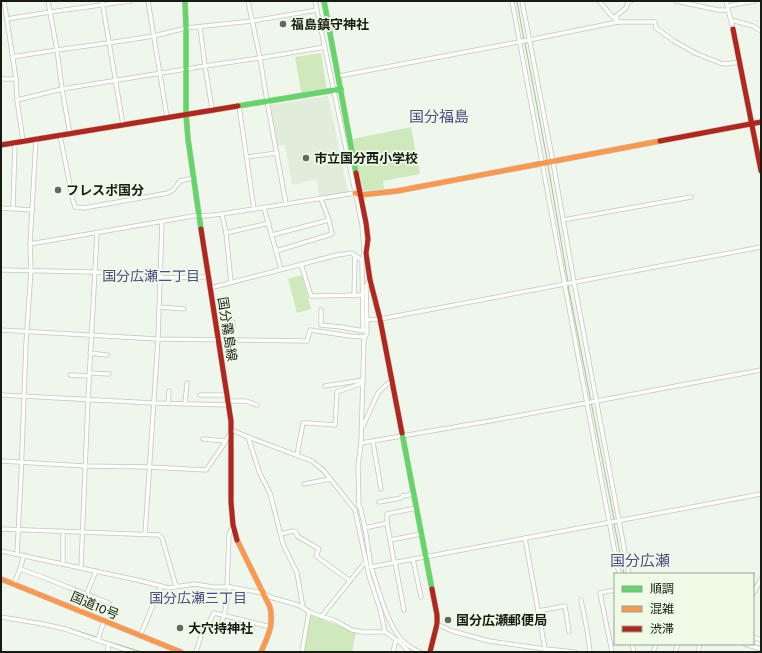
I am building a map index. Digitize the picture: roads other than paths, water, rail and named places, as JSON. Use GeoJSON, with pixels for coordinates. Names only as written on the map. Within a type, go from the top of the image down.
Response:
{"type":"FeatureCollection","features":[{"type":"Feature","properties":{"kind":"main road","name":"国分霧島線"},"geometry":{"type":"LineString","coordinates":[[185,1],[186,114],[188,138],[232,430],[231,502],[233,525],[240,548],[263,593],[271,610],[272,616],[271,627],[261,652]]}},
{"type":"Feature","properties":{"kind":"main road"},"geometry":{"type":"LineString","coordinates":[[324,1],[339,76],[358,194],[366,223],[368,239],[365,252],[370,280],[380,319],[435,602],[437,624],[430,652]]}},
{"type":"Feature","properties":{"kind":"main road"},"geometry":{"type":"LineString","coordinates":[[733,29],[761,171]]}},
{"type":"Feature","properties":{"kind":"main road"},"geometry":{"type":"LineString","coordinates":[[1,145],[212,109],[341,89]]}},
{"type":"Feature","properties":{"kind":"main road"},"geometry":{"type":"LineString","coordinates":[[358,194],[397,192],[761,122]]}},
{"type":"Feature","properties":{"kind":"main road","name":"国道10号"},"geometry":{"type":"LineString","coordinates":[[2,581],[14,584],[80,610],[181,652]]}},
{"type":"Feature","properties":{"kind":"street"},"geometry":{"type":"LineString","coordinates":[[4,1],[16,79],[17,100],[23,141]]}},
{"type":"Feature","properties":{"kind":"street"},"geometry":{"type":"LineString","coordinates":[[48,1],[70,134]]}},
{"type":"Feature","properties":{"kind":"street"},"geometry":{"type":"LineString","coordinates":[[7,19],[102,3],[130,1]]}},
{"type":"Feature","properties":{"kind":"street"},"geometry":{"type":"LineString","coordinates":[[148,1],[167,117]]}},
{"type":"Feature","properties":{"kind":"street"},"geometry":{"type":"LineString","coordinates":[[248,1],[260,58],[286,204]]}},
{"type":"Feature","properties":{"kind":"street"},"geometry":{"type":"LineString","coordinates":[[30,244],[199,215],[204,216],[222,214],[358,194],[315,1]]}},
{"type":"Feature","properties":{"kind":"street"},"geometry":{"type":"LineString","coordinates":[[512,1],[611,522],[619,573]]}},
{"type":"Feature","properties":{"kind":"street"},"geometry":{"type":"LineString","coordinates":[[522,1],[528,41],[563,220],[573,282],[630,573]]}},
{"type":"Feature","properties":{"kind":"street"},"geometry":{"type":"LineString","coordinates":[[599,1],[618,22]]}},
{"type":"Feature","properties":{"kind":"street"},"geometry":{"type":"LineString","coordinates":[[618,22],[616,16],[626,8],[628,2],[631,1]]}},
{"type":"Feature","properties":{"kind":"street"},"geometry":{"type":"LineString","coordinates":[[676,1],[718,10],[754,1]]}},
{"type":"Feature","properties":{"kind":"street"},"geometry":{"type":"LineString","coordinates":[[726,1],[733,29]]}},
{"type":"Feature","properties":{"kind":"street"},"geometry":{"type":"LineString","coordinates":[[102,3],[123,125]]}},
{"type":"Feature","properties":{"kind":"street"},"geometry":{"type":"LineString","coordinates":[[12,57],[154,36],[186,28],[317,10]]}},
{"type":"Feature","properties":{"kind":"street"},"geometry":{"type":"LineString","coordinates":[[731,20],[753,26],[761,31]]}},
{"type":"Feature","properties":{"kind":"street"},"geometry":{"type":"LineString","coordinates":[[339,76],[528,41],[618,22],[655,22],[656,28],[674,41],[695,53],[725,64],[740,62]]}},
{"type":"Feature","properties":{"kind":"street"},"geometry":{"type":"LineString","coordinates":[[200,26],[212,109]]}},
{"type":"Feature","properties":{"kind":"street"},"geometry":{"type":"LineString","coordinates":[[17,100],[62,89],[325,47]]}},
{"type":"Feature","properties":{"kind":"street"},"geometry":{"type":"LineString","coordinates":[[1,79],[16,79]]}},
{"type":"Feature","properties":{"kind":"street"},"geometry":{"type":"LineString","coordinates":[[239,106],[254,209]]}},
{"type":"Feature","properties":{"kind":"street"},"geometry":{"type":"LineString","coordinates":[[60,135],[75,207],[84,208],[168,193],[173,190],[180,181],[193,178]]}},
{"type":"Feature","properties":{"kind":"street"},"geometry":{"type":"LineString","coordinates":[[17,554],[36,139]]}},
{"type":"Feature","properties":{"kind":"street"},"geometry":{"type":"LineString","coordinates":[[12,208],[15,143]]}},
{"type":"Feature","properties":{"kind":"street"},"geometry":{"type":"LineString","coordinates":[[247,158],[276,153]]}},
{"type":"Feature","properties":{"kind":"street"},"geometry":{"type":"LineString","coordinates":[[563,220],[691,197]]}},
{"type":"Feature","properties":{"kind":"street"},"geometry":{"type":"LineString","coordinates":[[276,251],[332,234],[329,220],[321,199]]}},
{"type":"Feature","properties":{"kind":"street"},"geometry":{"type":"LineString","coordinates":[[1,208],[33,210]]}},
{"type":"Feature","properties":{"kind":"street"},"geometry":{"type":"LineString","coordinates":[[264,208],[281,269]]}},
{"type":"Feature","properties":{"kind":"street"},"geometry":{"type":"LineString","coordinates":[[222,214],[226,233],[231,282]]}},
{"type":"Feature","properties":{"kind":"street"},"geometry":{"type":"LineString","coordinates":[[272,235],[329,220]]}},
{"type":"Feature","properties":{"kind":"street"},"geometry":{"type":"LineString","coordinates":[[145,534],[160,307],[162,222]]}},
{"type":"Feature","properties":{"kind":"street"},"geometry":{"type":"LineString","coordinates":[[226,233],[269,223]]}},
{"type":"Feature","properties":{"kind":"street"},"geometry":{"type":"LineString","coordinates":[[81,568],[97,232]]}},
{"type":"Feature","properties":{"kind":"street"},"geometry":{"type":"LineString","coordinates":[[366,320],[380,319],[761,247]]}},
{"type":"Feature","properties":{"kind":"street"},"geometry":{"type":"LineString","coordinates":[[365,252],[362,260],[366,320],[365,332]]}},
{"type":"Feature","properties":{"kind":"street"},"geometry":{"type":"LineString","coordinates":[[210,288],[337,255],[351,253],[362,260]]}},
{"type":"Feature","properties":{"kind":"street"},"geometry":{"type":"LineString","coordinates":[[354,296],[355,255]]}},
{"type":"Feature","properties":{"kind":"street"},"geometry":{"type":"LineString","coordinates":[[301,264],[310,296],[362,295]]}},
{"type":"Feature","properties":{"kind":"street"},"geometry":{"type":"LineString","coordinates":[[1,270],[161,275],[161,278],[209,277]]}},
{"type":"Feature","properties":{"kind":"street"},"geometry":{"type":"LineString","coordinates":[[370,280],[364,286],[362,295],[365,337],[361,444],[358,466],[360,507],[371,567],[388,615],[403,641],[420,652]]}},
{"type":"Feature","properties":{"kind":"street"},"geometry":{"type":"LineString","coordinates":[[160,307],[184,309]]}},
{"type":"Feature","properties":{"kind":"street"},"geometry":{"type":"LineString","coordinates":[[320,310],[321,325],[365,332]]}},
{"type":"Feature","properties":{"kind":"street"},"geometry":{"type":"LineString","coordinates":[[232,340],[233,322]]}},
{"type":"Feature","properties":{"kind":"street"},"geometry":{"type":"LineString","coordinates":[[1,330],[158,338],[279,341],[307,341],[310,330],[365,337]]}},
{"type":"Feature","properties":{"kind":"street"},"geometry":{"type":"LineString","coordinates":[[90,354],[107,355]]}},
{"type":"Feature","properties":{"kind":"street"},"geometry":{"type":"LineString","coordinates":[[361,444],[761,370]]}},
{"type":"Feature","properties":{"kind":"street"},"geometry":{"type":"LineString","coordinates":[[70,375],[109,374]]}},
{"type":"Feature","properties":{"kind":"street"},"geometry":{"type":"LineString","coordinates":[[361,433],[364,423],[378,394],[391,381]]}},
{"type":"Feature","properties":{"kind":"street"},"geometry":{"type":"LineString","coordinates":[[325,386],[363,382]]}},
{"type":"Feature","properties":{"kind":"street"},"geometry":{"type":"LineString","coordinates":[[297,455],[303,423],[335,425],[337,392],[363,382]]}},
{"type":"Feature","properties":{"kind":"street"},"geometry":{"type":"LineString","coordinates":[[185,404],[187,383]]}},
{"type":"Feature","properties":{"kind":"street"},"geometry":{"type":"LineString","coordinates":[[168,404],[169,391]]}},
{"type":"Feature","properties":{"kind":"street"},"geometry":{"type":"LineString","coordinates":[[200,395],[227,394]]}},
{"type":"Feature","properties":{"kind":"street"},"geometry":{"type":"LineString","coordinates":[[1,396],[168,404],[228,403],[246,401],[257,405]]}},
{"type":"Feature","properties":{"kind":"street"},"geometry":{"type":"LineString","coordinates":[[1,461],[86,466],[206,470],[232,430],[312,460],[324,471],[355,510],[369,576],[380,609],[385,632]]}},
{"type":"Feature","properties":{"kind":"street"},"geometry":{"type":"LineString","coordinates":[[248,437],[260,474],[270,493],[284,544],[297,573],[304,608]]}},
{"type":"Feature","properties":{"kind":"street"},"geometry":{"type":"LineString","coordinates":[[203,439],[226,441]]}},
{"type":"Feature","properties":{"kind":"street"},"geometry":{"type":"LineString","coordinates":[[373,442],[381,489]]}},
{"type":"Feature","properties":{"kind":"street"},"geometry":{"type":"LineString","coordinates":[[304,484],[330,479]]}},
{"type":"Feature","properties":{"kind":"street"},"geometry":{"type":"LineString","coordinates":[[379,502],[414,494]]}},
{"type":"Feature","properties":{"kind":"street"},"geometry":{"type":"LineString","coordinates":[[371,567],[761,494]]}},
{"type":"Feature","properties":{"kind":"street"},"geometry":{"type":"LineString","coordinates":[[355,510],[360,507]]}},
{"type":"Feature","properties":{"kind":"street"},"geometry":{"type":"LineString","coordinates":[[404,610],[390,540],[387,514],[416,508]]}},
{"type":"Feature","properties":{"kind":"street"},"geometry":{"type":"LineString","coordinates":[[365,528],[387,523]]}},
{"type":"Feature","properties":{"kind":"street"},"geometry":{"type":"LineString","coordinates":[[219,631],[224,615],[229,587],[229,534],[233,525]]}},
{"type":"Feature","properties":{"kind":"street"},"geometry":{"type":"LineString","coordinates":[[1,529],[158,535],[162,538],[177,586]]}},
{"type":"Feature","properties":{"kind":"street"},"geometry":{"type":"LineString","coordinates":[[63,531],[63,564]]}},
{"type":"Feature","properties":{"kind":"street"},"geometry":{"type":"LineString","coordinates":[[281,534],[293,531],[296,532],[297,536],[319,549],[316,556],[350,581]]}},
{"type":"Feature","properties":{"kind":"street"},"geometry":{"type":"LineString","coordinates":[[390,540],[421,534]]}},
{"type":"Feature","properties":{"kind":"street"},"geometry":{"type":"LineString","coordinates":[[525,538],[545,649]]}},
{"type":"Feature","properties":{"kind":"street"},"geometry":{"type":"LineString","coordinates":[[1,550],[168,588],[195,584],[213,587],[229,587],[263,593],[270,597],[298,605],[309,612],[336,621],[358,631],[385,632],[409,652]]}},
{"type":"Feature","properties":{"kind":"street"},"geometry":{"type":"LineString","coordinates":[[14,584],[24,555]]}},
{"type":"Feature","properties":{"kind":"street"},"geometry":{"type":"LineString","coordinates":[[413,559],[420,596]]}},
{"type":"Feature","properties":{"kind":"street"},"geometry":{"type":"LineString","coordinates":[[321,617],[366,561]]}},
{"type":"Feature","properties":{"kind":"street"},"geometry":{"type":"LineString","coordinates":[[20,569],[109,603]]}},
{"type":"Feature","properties":{"kind":"street"},"geometry":{"type":"LineString","coordinates":[[80,610],[96,571]]}},
{"type":"Feature","properties":{"kind":"street"},"geometry":{"type":"LineString","coordinates":[[754,592],[761,579]]}},
{"type":"Feature","properties":{"kind":"street"},"geometry":{"type":"LineString","coordinates":[[140,636],[162,586]]}},
{"type":"Feature","properties":{"kind":"street"},"geometry":{"type":"LineString","coordinates":[[612,652],[600,593],[614,590]]}},
{"type":"Feature","properties":{"kind":"street"},"geometry":{"type":"LineString","coordinates":[[581,600],[590,652]]}},
{"type":"Feature","properties":{"kind":"street"},"geometry":{"type":"LineString","coordinates":[[538,611],[564,606],[569,632]]}},
{"type":"Feature","properties":{"kind":"street"},"geometry":{"type":"LineString","coordinates":[[302,652],[309,612]]}},
{"type":"Feature","properties":{"kind":"street"},"geometry":{"type":"LineString","coordinates":[[196,652],[202,633],[214,613],[271,627]]}},
{"type":"Feature","properties":{"kind":"street"},"geometry":{"type":"LineString","coordinates":[[1,617],[65,629],[132,652]]}},
{"type":"Feature","properties":{"kind":"street"},"geometry":{"type":"LineString","coordinates":[[98,640],[104,621]]}},
{"type":"Feature","properties":{"kind":"street"},"geometry":{"type":"LineString","coordinates":[[437,624],[452,631],[489,641],[575,652]]}},
{"type":"Feature","properties":{"kind":"street"},"geometry":{"type":"LineString","coordinates":[[393,652],[396,640]]}},
{"type":"Feature","properties":{"kind":"street"},"geometry":{"type":"LineString","coordinates":[[108,644],[108,652]]}},
{"type":"Feature","properties":{"kind":"street"},"geometry":{"type":"LineString","coordinates":[[748,645],[761,649]]}},
{"type":"Feature","properties":{"kind":"waterway"},"geometry":{"type":"LineString","coordinates":[[517,1],[524,40]]}},
{"type":"Feature","properties":{"kind":"waterway"},"geometry":{"type":"LineString","coordinates":[[525,43],[547,159]]}},
{"type":"Feature","properties":{"kind":"waterway"},"geometry":{"type":"LineString","coordinates":[[548,165],[568,282]]}},
{"type":"Feature","properties":{"kind":"waterway"},"geometry":{"type":"LineString","coordinates":[[568,285],[614,519]]}},
{"type":"Feature","properties":{"kind":"waterway"},"geometry":{"type":"LineString","coordinates":[[614,523],[624,573]]}},
{"type":"Feature","properties":{"kind":"waterway"},"geometry":{"type":"LineString","coordinates":[[68,628],[96,637]]}},
{"type":"Feature","properties":{"kind":"waterway"},"geometry":{"type":"LineString","coordinates":[[103,640],[142,652]]}},
{"type":"Feature","properties":{"kind":"waterway"},"geometry":{"type":"LineString","coordinates":[[754,645],[761,647]]}},
{"type":"Feature","properties":{"kind":"place","name":"福島鎮守神社"},"geometry":{"type":"Point","coordinates":[283,24]}},
{"type":"Feature","properties":{"kind":"place","name":"市立国分西小学校"},"geometry":{"type":"Point","coordinates":[306,158]}},
{"type":"Feature","properties":{"kind":"place","name":"フレスポ国分"},"geometry":{"type":"Point","coordinates":[58,190]}},
{"type":"Feature","properties":{"kind":"place","name":"国分広瀬郵便局"},"geometry":{"type":"Point","coordinates":[448,620]}},
{"type":"Feature","properties":{"kind":"place","name":"大穴持神社"},"geometry":{"type":"Point","coordinates":[180,628]}},
{"type":"Feature","properties":{"kind":"district","name":"国分福島"},"geometry":{"type":"Point","coordinates":[439,117]}},
{"type":"Feature","properties":{"kind":"district","name":"国分広瀬二丁目"},"geometry":{"type":"Point","coordinates":[151,276]}},
{"type":"Feature","properties":{"kind":"district","name":"国分広瀬"},"geometry":{"type":"Point","coordinates":[640,561]}},
{"type":"Feature","properties":{"kind":"district","name":"国分広瀬三丁目"},"geometry":{"type":"Point","coordinates":[198,598]}}]}
